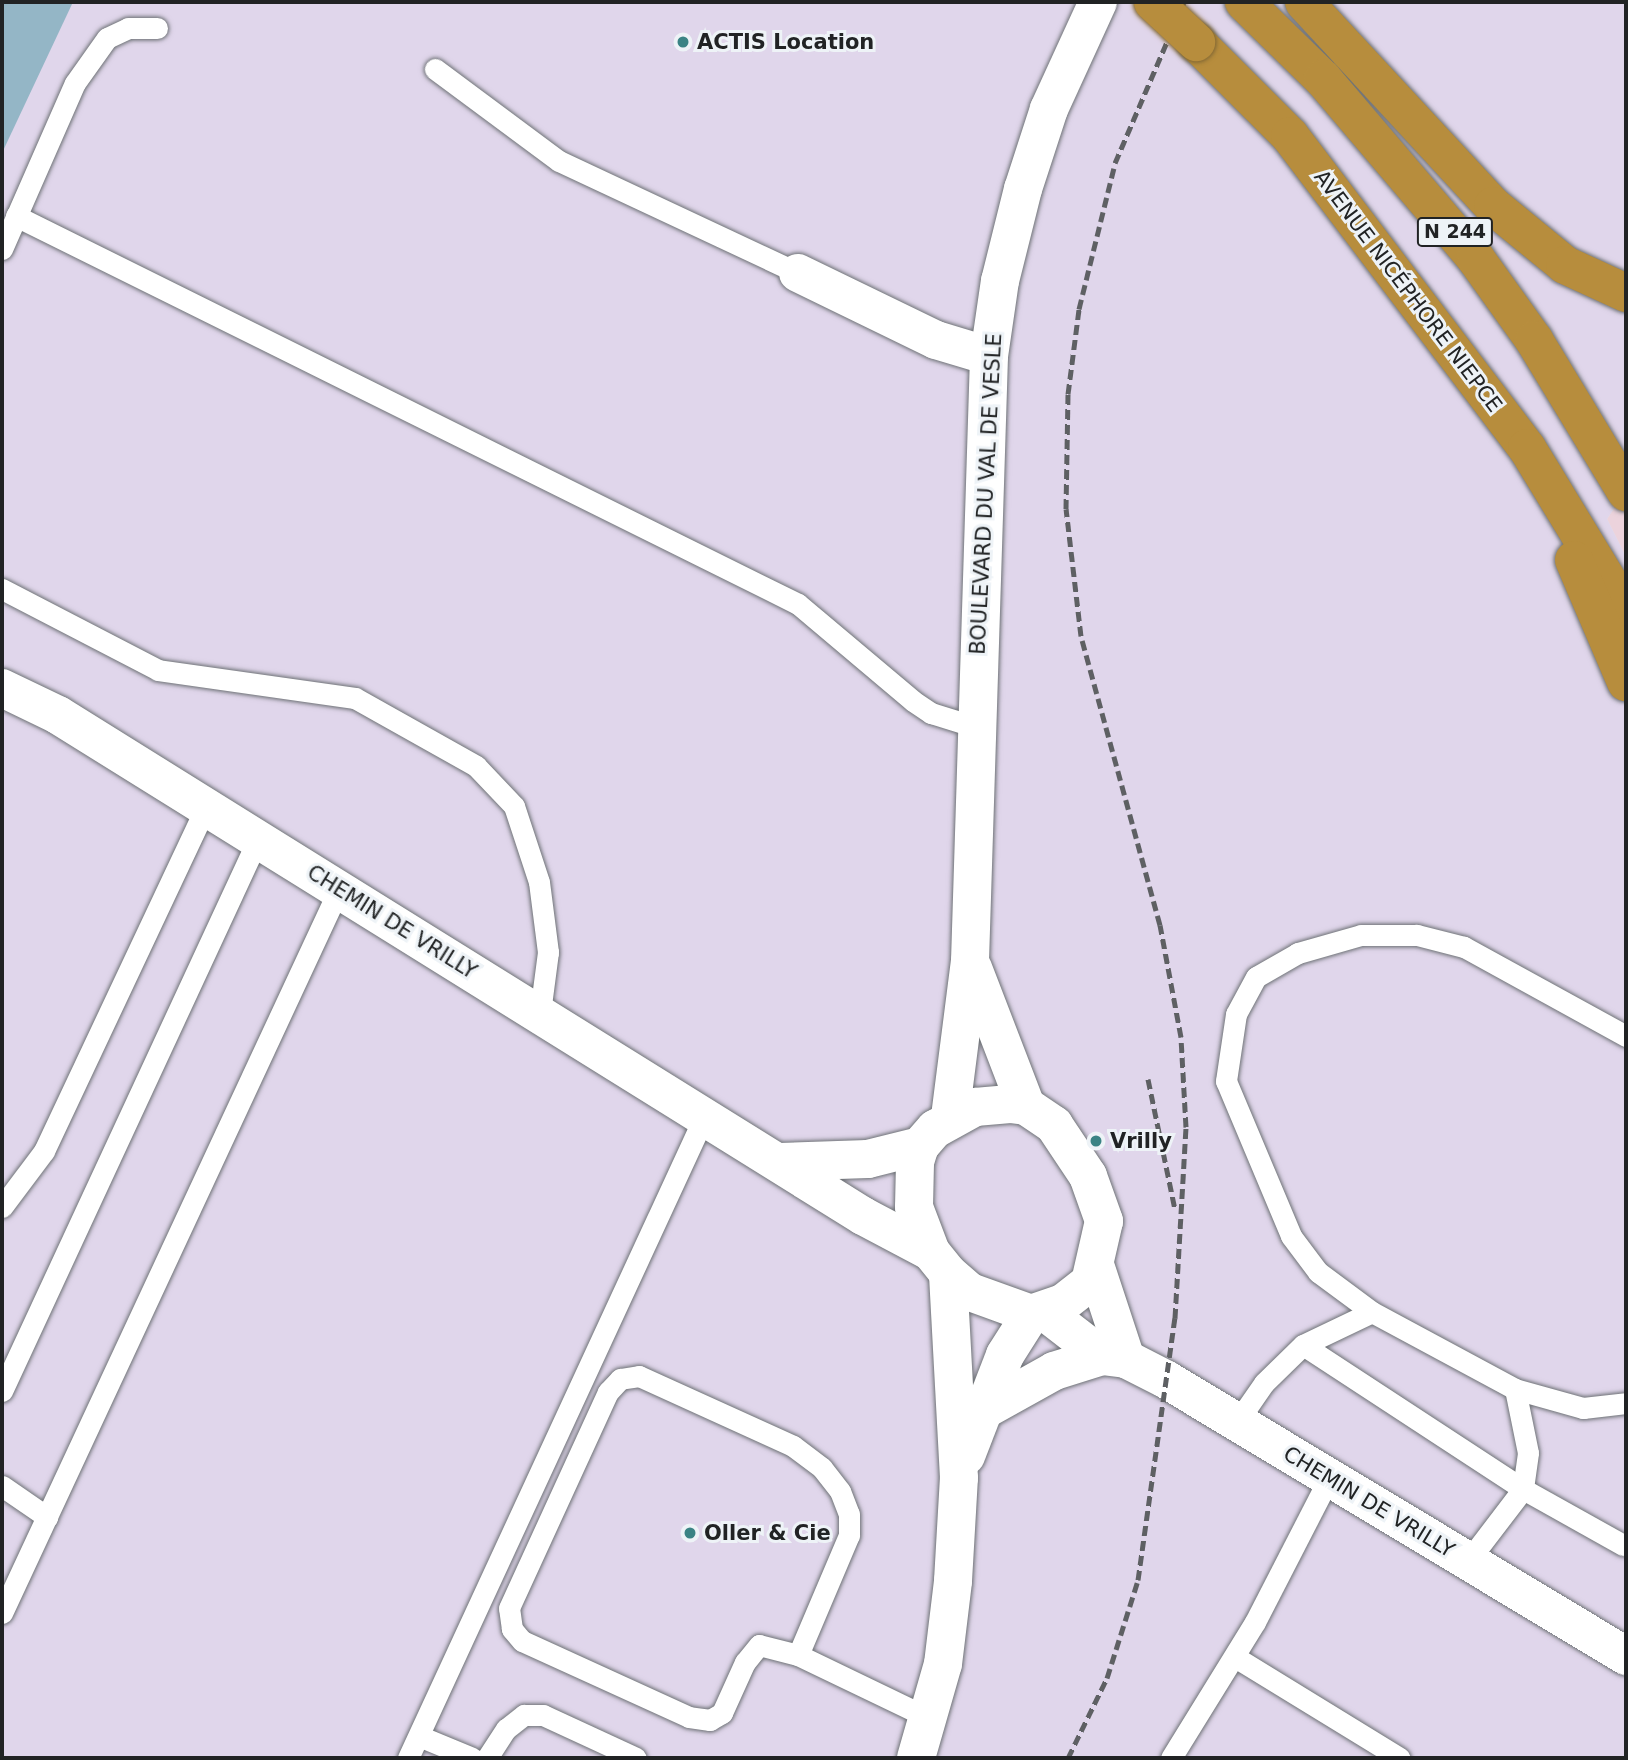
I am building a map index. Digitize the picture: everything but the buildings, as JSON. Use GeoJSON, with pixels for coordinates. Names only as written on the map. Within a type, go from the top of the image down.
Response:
{"type":"FeatureCollection","features":[{"type":"Feature","properties":{"kind":"highway","name":"AVENUE NICÉPHORE NIEPCE"},"geometry":{"type":"LineString","coordinates":[[1153,2],[1290,136],[1527,448],[1626,611]]}},
{"type":"Feature","properties":{"kind":"highway","name":"N 244"},"geometry":{"type":"LineString","coordinates":[[1244,2],[1323,79],[1476,259],[1534,340],[1626,492]]}},
{"type":"Feature","properties":{"kind":"highway"},"geometry":{"type":"LineString","coordinates":[[1304,2],[1493,205],[1564,265],[1626,293]]}},
{"type":"Feature","properties":{"kind":"highway"},"geometry":{"type":"LineString","coordinates":[[1527,448],[1626,682]]}},
{"type":"Feature","properties":{"kind":"street","name":"BOULEVARD DU VAL DE VESLE"},"geometry":{"type":"LineString","coordinates":[[950,1117],[970,961],[989,356],[1000,281],[1023,189],[1049,109],[1098,2]]}},
{"type":"Feature","properties":{"kind":"street"},"geometry":{"type":"LineString","coordinates":[[798,274],[936,340],[989,356]]}},
{"type":"Feature","properties":{"kind":"street","name":"CHEMIN DE VRILLY"},"geometry":{"type":"LineString","coordinates":[[2,688],[58,715],[780,1161],[939,1263]]}},
{"type":"Feature","properties":{"kind":"street","name":"BOULEVARD DU VAL DE VESLE"},"geometry":{"type":"LineString","coordinates":[[970,961],[1026,1106]]}},
{"type":"Feature","properties":{"kind":"street"},"geometry":{"type":"LineString","coordinates":[[780,1161],[869,1159],[920,1146],[950,1117],[975,1107],[1026,1106],[1054,1125],[1088,1176],[1104,1221],[1096,1268],[1114,1357],[1054,1371],[979,1413]]}},
{"type":"Feature","properties":{"kind":"street"},"geometry":{"type":"LineString","coordinates":[[916,1758],[943,1664],[959,1478],[939,1263],[914,1207],[912,1179],[920,1146]]}},
{"type":"Feature","properties":{"kind":"street"},"geometry":{"type":"LineString","coordinates":[[939,1263],[970,1292],[1038,1313]]}},
{"type":"Feature","properties":{"kind":"street"},"geometry":{"type":"LineString","coordinates":[[959,1478],[979,1413],[1005,1355],[1038,1313],[1078,1294],[1096,1268]]}},
{"type":"Feature","properties":{"kind":"street","name":"CHEMIN DE VRILLY"},"geometry":{"type":"LineString","coordinates":[[1038,1313],[1237,1422],[1621,1650]]}},
{"type":"Feature","properties":{"kind":"lane"},"geometry":{"type":"LineString","coordinates":[[2,249],[75,83],[107,38],[128,28],[158,28]]}},
{"type":"Feature","properties":{"kind":"lane"},"geometry":{"type":"LineString","coordinates":[[435,68],[559,161],[798,274]]}},
{"type":"Feature","properties":{"kind":"lane"},"geometry":{"type":"LineString","coordinates":[[16,216],[798,604],[913,701],[931,713],[976,727]]}},
{"type":"Feature","properties":{"kind":"lane"},"geometry":{"type":"LineString","coordinates":[[2,589],[158,670],[355,698],[476,766],[514,806],[539,882],[548,952],[540,1013]]}},
{"type":"Feature","properties":{"kind":"lane"},"geometry":{"type":"LineString","coordinates":[[2,1207],[44,1151],[206,806]]}},
{"type":"Feature","properties":{"kind":"lane"},"geometry":{"type":"LineString","coordinates":[[2,1391],[258,839]]}},
{"type":"Feature","properties":{"kind":"lane"},"geometry":{"type":"LineString","coordinates":[[2,1613],[339,889]]}},
{"type":"Feature","properties":{"kind":"lane"},"geometry":{"type":"LineString","coordinates":[[1626,1035],[1464,947],[1417,935],[1362,935],[1298,953],[1256,977],[1236,1014],[1226,1081],[1292,1236],[1318,1272],[1372,1311],[1515,1389],[1583,1408],[1626,1403]]}},
{"type":"Feature","properties":{"kind":"lane"},"geometry":{"type":"LineString","coordinates":[[408,1758],[705,1115]]}},
{"type":"Feature","properties":{"kind":"lane"},"geometry":{"type":"LineString","coordinates":[[1237,1422],[1265,1383],[1303,1345],[1372,1311]]}},
{"type":"Feature","properties":{"kind":"lane"},"geometry":{"type":"LineString","coordinates":[[1303,1345],[1523,1489],[1623,1545]]}},
{"type":"Feature","properties":{"kind":"lane"},"geometry":{"type":"LineString","coordinates":[[798,1655],[849,1535],[849,1514],[840,1491],[822,1468],[793,1446],[639,1376],[620,1379],[608,1392],[509,1608],[512,1629],[522,1642],[689,1717],[710,1720],[722,1713],[745,1662],[759,1644],[798,1655],[929,1718]]}},
{"type":"Feature","properties":{"kind":"lane"},"geometry":{"type":"LineString","coordinates":[[1468,1561],[1523,1489],[1528,1453],[1515,1389]]}},
{"type":"Feature","properties":{"kind":"lane"},"geometry":{"type":"LineString","coordinates":[[1171,1758],[1235,1657],[1329,1478]]}},
{"type":"Feature","properties":{"kind":"lane"},"geometry":{"type":"LineString","coordinates":[[2,1486],[47,1517]]}},
{"type":"Feature","properties":{"kind":"lane"},"geometry":{"type":"LineString","coordinates":[[1235,1657],[1400,1758]]}},
{"type":"Feature","properties":{"kind":"lane"},"geometry":{"type":"LineString","coordinates":[[487,1758],[506,1729],[524,1715],[542,1715],[636,1758]]}},
{"type":"Feature","properties":{"kind":"lane"},"geometry":{"type":"LineString","coordinates":[[419,1736],[472,1758]]}},
{"type":"Feature","properties":{"kind":"shaded area"},"geometry":{"type":"Polygon","coordinates":[[[34,2],[1626,2],[1626,490],[1607,519],[1626,557],[1626,1758],[2,1758],[2,64],[34,2]]]}},
{"type":"Feature","properties":{"kind":"shaded area"},"geometry":{"type":"Polygon","coordinates":[[[1626,490],[1626,557],[1607,519],[1626,490]]]}},
{"type":"Feature","properties":{"kind":"water"},"geometry":{"type":"Polygon","coordinates":[[[2,2],[73,2],[2,153],[2,2]]]}},
{"type":"Feature","properties":{"kind":"railway"},"geometry":{"type":"LineString","coordinates":[[1068,1758],[1107,1678],[1138,1580],[1175,1318],[1186,1127],[1181,1037],[1160,925],[1081,636],[1066,509],[1068,394],[1079,309],[1115,163],[1184,2]]}},
{"type":"Feature","properties":{"kind":"railway"},"geometry":{"type":"LineString","coordinates":[[1148,1079],[1175,1209]]}},
{"type":"Feature","properties":{"kind":"place","name":"ACTIS Location"},"geometry":{"type":"Point","coordinates":[683,42]}},
{"type":"Feature","properties":{"kind":"place","name":"Vrilly"},"geometry":{"type":"Point","coordinates":[1096,1141]}},
{"type":"Feature","properties":{"kind":"place","name":"Oller & Cie"},"geometry":{"type":"Point","coordinates":[690,1533]}}]}
